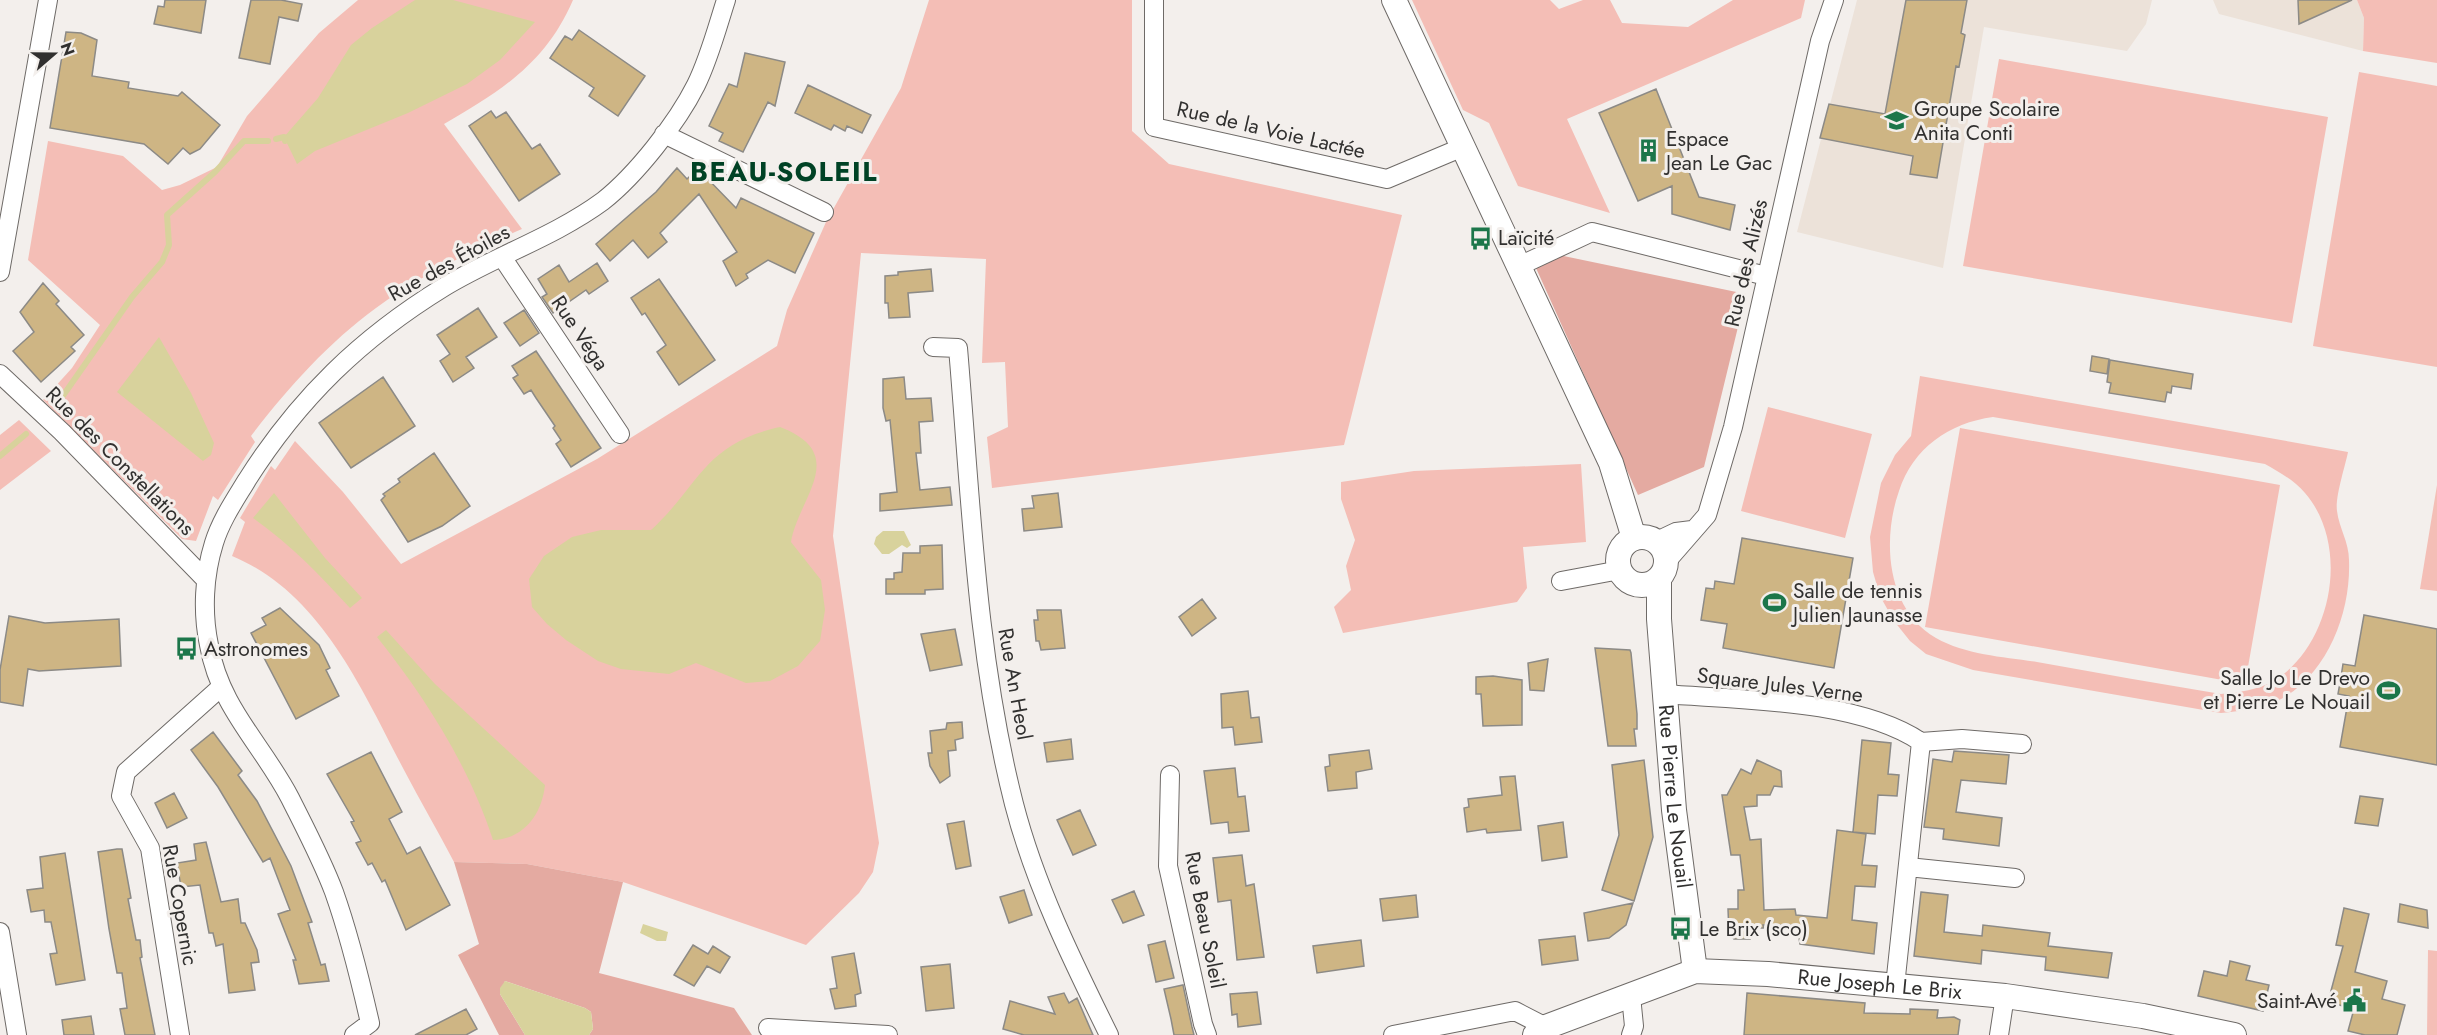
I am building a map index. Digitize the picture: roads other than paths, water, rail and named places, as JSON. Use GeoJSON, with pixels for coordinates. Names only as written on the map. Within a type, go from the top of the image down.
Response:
{"type":"FeatureCollection","features":[{"type":"Feature","properties":{"kind":"street"},"geometry":{"type":"LineString","coordinates":[[0,272],[48,0]]}},
{"type":"Feature","properties":{"kind":"street","name":"Rue des Étoiles"},"geometry":{"type":"LineString","coordinates":[[362,1031],[334,891],[288,795],[220,688],[208,644],[206,580],[214,542],[227,513],[260,460],[313,391],[386,325],[446,286],[542,239],[604,200],[664,134],[696,86],[726,0]]}},
{"type":"Feature","properties":{"kind":"street","name":"Rue de la Voie Lactée"},"geometry":{"type":"LineString","coordinates":[[1154,0],[1154,127],[1387,179],[1463,147]]}},
{"type":"Feature","properties":{"kind":"street"},"geometry":{"type":"LineString","coordinates":[[1394,0],[1463,147]]}},
{"type":"Feature","properties":{"kind":"street","name":"Rue des Alizés"},"geometry":{"type":"LineString","coordinates":[[1646,562],[1692,530],[1707,515],[1733,427],[1820,41],[1834,0]]}},
{"type":"Feature","properties":{"kind":"street"},"geometry":{"type":"LineString","coordinates":[[664,134],[824,212]]}},
{"type":"Feature","properties":{"kind":"street","name":"Rue Pierre Le Nouail"},"geometry":{"type":"LineString","coordinates":[[1463,147],[1517,267],[1611,463],[1646,562],[1659,619],[1678,844],[1695,971]]}},
{"type":"Feature","properties":{"kind":"street"},"geometry":{"type":"LineString","coordinates":[[1517,267],[1592,232],[1766,276]]}},
{"type":"Feature","properties":{"kind":"street","name":"Rue Véga"},"geometry":{"type":"LineString","coordinates":[[502,257],[620,434]]}},
{"type":"Feature","properties":{"kind":"street","name":"Rue An Heol"},"geometry":{"type":"LineString","coordinates":[[933,347],[958,348],[982,633],[1014,804],[1055,923],[1109,1035]]}},
{"type":"Feature","properties":{"kind":"street","name":"Rue des Constellations"},"geometry":{"type":"LineString","coordinates":[[0,374],[62,432],[206,580]]}},
{"type":"Feature","properties":{"kind":"street"},"geometry":{"type":"LineString","coordinates":[[1561,581],[1646,562]]}},
{"type":"Feature","properties":{"kind":"street","name":"Rue Copernic"},"geometry":{"type":"LineString","coordinates":[[180,1035],[150,848],[121,796],[126,772],[220,688]]}},
{"type":"Feature","properties":{"kind":"street","name":"Square Jules Verne"},"geometry":{"type":"LineString","coordinates":[[1664,694],[1767,702],[1845,712],[1908,733],[1920,742]]}},
{"type":"Feature","properties":{"kind":"street"},"geometry":{"type":"LineString","coordinates":[[1895,986],[1920,742],[1962,739],[2022,744]]}},
{"type":"Feature","properties":{"kind":"street","name":"Rue Beau Soleil"},"geometry":{"type":"LineString","coordinates":[[1170,776],[1168,866],[1203,1024],[1208,1035]]}},
{"type":"Feature","properties":{"kind":"street"},"geometry":{"type":"LineString","coordinates":[[1908,867],[2015,878]]}},
{"type":"Feature","properties":{"kind":"street"},"geometry":{"type":"LineString","coordinates":[[0,932],[17,1035]]}},
{"type":"Feature","properties":{"kind":"street","name":"Rue Joseph Le Brix"},"geometry":{"type":"LineString","coordinates":[[1541,1031],[1695,971],[1768,974],[2005,996],[2143,1016],[2234,1035]]}},
{"type":"Feature","properties":{"kind":"street"},"geometry":{"type":"LineString","coordinates":[[1631,996],[1634,1026],[1631,1035]]}},
{"type":"Feature","properties":{"kind":"street"},"geometry":{"type":"LineString","coordinates":[[1999,1035],[2005,996]]}},
{"type":"Feature","properties":{"kind":"street"},"geometry":{"type":"LineString","coordinates":[[1393,1035],[1515,1011],[1541,1031]]}},
{"type":"Feature","properties":{"kind":"street"},"geometry":{"type":"LineString","coordinates":[[768,1028],[888,1035]]}},
{"type":"Feature","properties":{"kind":"waterway"},"geometry":{"type":"LineString","coordinates":[[276,139],[284,137],[285,141]]}},
{"type":"Feature","properties":{"kind":"waterway"},"geometry":{"type":"LineString","coordinates":[[60,400],[132,297],[162,262],[169,245],[167,215],[215,172],[244,141],[268,141]]}},
{"type":"Feature","properties":{"kind":"waterway"},"geometry":{"type":"LineString","coordinates":[[0,456],[26,434]]}},
{"type":"Feature","properties":{"kind":"place","name":"Groupe Scolaire Anita Conti"},"geometry":{"type":"Point","coordinates":[1896,121]}},
{"type":"Feature","properties":{"kind":"place","name":"Espace Jean Le Gac"},"geometry":{"type":"Point","coordinates":[1648,151]}},
{"type":"Feature","properties":{"kind":"place","name":"Laïcité"},"geometry":{"type":"Point","coordinates":[1480,238]}},
{"type":"Feature","properties":{"kind":"place","name":"Salle de tennis Julien Jaunasse"},"geometry":{"type":"Point","coordinates":[1775,603]}},
{"type":"Feature","properties":{"kind":"place","name":"Astronomes"},"geometry":{"type":"Point","coordinates":[186,649]}},
{"type":"Feature","properties":{"kind":"place","name":"Salle Jo Le Drevo et Pierre Le Nouail"},"geometry":{"type":"Point","coordinates":[2388,690]}},
{"type":"Feature","properties":{"kind":"place","name":"Le Brix (sco)"},"geometry":{"type":"Point","coordinates":[1681,929]}},
{"type":"Feature","properties":{"kind":"place","name":"Saint-Avé"},"geometry":{"type":"Point","coordinates":[2355,1001]}},
{"type":"Feature","properties":{"kind":"district","name":"BEAU-SOLEIL"},"geometry":{"type":"Point","coordinates":[784,172]}}]}
